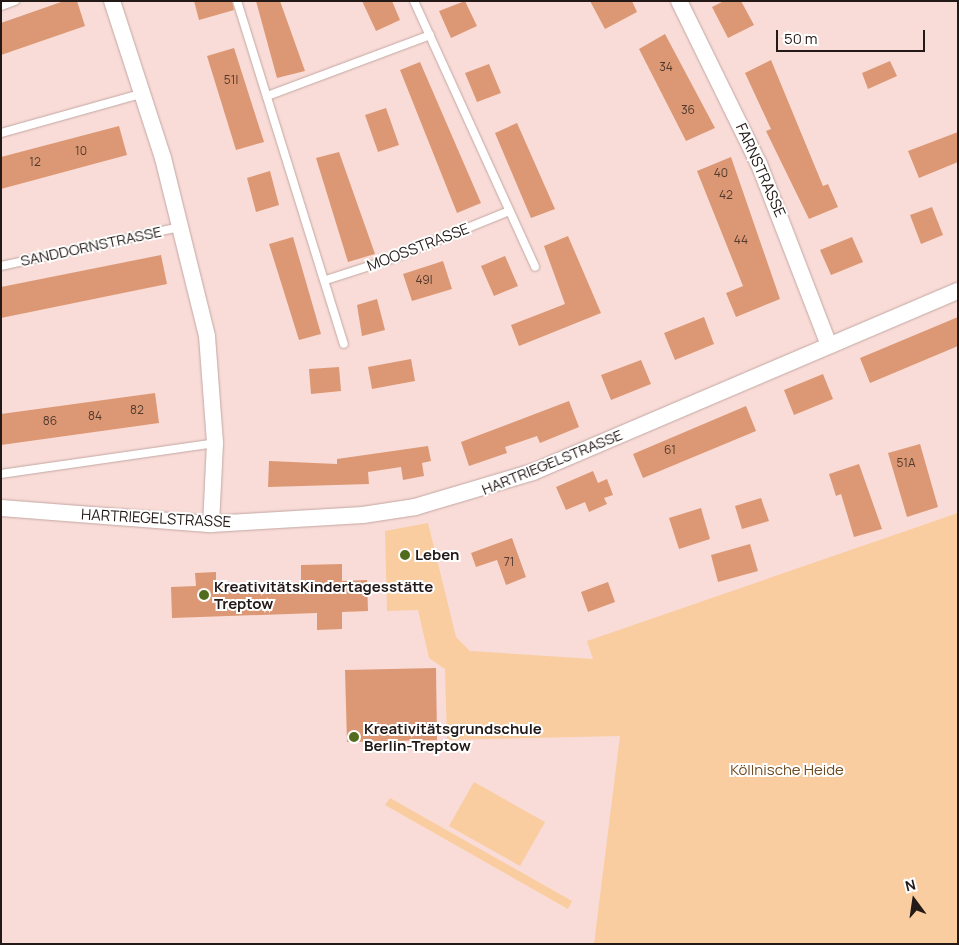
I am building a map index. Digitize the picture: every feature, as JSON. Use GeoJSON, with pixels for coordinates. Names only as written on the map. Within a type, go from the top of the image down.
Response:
{"type":"FeatureCollection","features":[{"type":"Feature","properties":{"kind":"street","name":"SANDDORNSTRASSE"},"geometry":{"type":"LineString","coordinates":[[112,1],[142,94],[180,227],[207,336],[215,443],[211,524]]}},
{"type":"Feature","properties":{"kind":"street","name":"FARNSTRASSE"},"geometry":{"type":"LineString","coordinates":[[679,1],[759,164],[829,345]]}},
{"type":"Feature","properties":{"kind":"street","name":"HARTRIEGELSTRASSE"},"geometry":{"type":"LineString","coordinates":[[1,508],[211,524],[362,515],[473,493],[958,291]]}},
{"type":"Feature","properties":{"kind":"lane"},"geometry":{"type":"LineString","coordinates":[[1,6],[15,1]]}},
{"type":"Feature","properties":{"kind":"lane"},"geometry":{"type":"LineString","coordinates":[[237,1],[326,280],[344,344]]}},
{"type":"Feature","properties":{"kind":"lane"},"geometry":{"type":"LineString","coordinates":[[414,1],[535,266]]}},
{"type":"Feature","properties":{"kind":"lane"},"geometry":{"type":"LineString","coordinates":[[268,96],[430,35]]}},
{"type":"Feature","properties":{"kind":"lane"},"geometry":{"type":"LineString","coordinates":[[1,133],[142,94]]}},
{"type":"Feature","properties":{"kind":"lane","name":"MOOSSTRASSE"},"geometry":{"type":"LineString","coordinates":[[326,280],[391,259],[509,211]]}},
{"type":"Feature","properties":{"kind":"lane","name":"SANDDORNSTRASSE"},"geometry":{"type":"LineString","coordinates":[[1,266],[180,227]]}},
{"type":"Feature","properties":{"kind":"lane"},"geometry":{"type":"LineString","coordinates":[[1,474],[215,443]]}},
{"type":"Feature","properties":{"kind":"green space","name":"Köllnische Heide"},"geometry":{"type":"Polygon","coordinates":[[[958,513],[958,944],[594,944],[620,736],[447,740],[445,669],[429,658],[418,610],[387,611],[385,531],[428,523],[456,637],[470,651],[593,659],[587,641],[958,513]]]}},
{"type":"Feature","properties":{"kind":"green space"},"geometry":{"type":"Polygon","coordinates":[[[474,782],[545,822],[520,866],[449,826],[474,782]]]}},
{"type":"Feature","properties":{"kind":"green space"},"geometry":{"type":"Polygon","coordinates":[[[390,798],[572,901],[568,909],[385,805],[390,798]]]}},
{"type":"Feature","properties":{"kind":"building"},"geometry":{"type":"Polygon","coordinates":[[[64,1],[77,1],[85,26],[1,55],[1,23],[64,1]]]}},
{"type":"Feature","properties":{"kind":"building"},"geometry":{"type":"Polygon","coordinates":[[[194,1],[232,1],[234,10],[199,20],[194,1]]]}},
{"type":"Feature","properties":{"kind":"building"},"geometry":{"type":"Polygon","coordinates":[[[256,1],[280,1],[305,71],[277,78],[256,1]]]}},
{"type":"Feature","properties":{"kind":"building"},"geometry":{"type":"Polygon","coordinates":[[[362,1],[392,1],[400,20],[376,31],[362,1]]]}},
{"type":"Feature","properties":{"kind":"building"},"geometry":{"type":"Polygon","coordinates":[[[465,1],[477,26],[451,38],[439,11],[465,1]]]}},
{"type":"Feature","properties":{"kind":"building"},"geometry":{"type":"Polygon","coordinates":[[[590,1],[632,1],[637,12],[605,29],[590,1]]]}},
{"type":"Feature","properties":{"kind":"building"},"geometry":{"type":"Polygon","coordinates":[[[724,1],[741,1],[754,25],[728,38],[712,7],[724,1]]]}},
{"type":"Feature","properties":{"kind":"building"},"geometry":{"type":"Polygon","coordinates":[[[665,34],[715,128],[686,141],[639,49],[665,34]]]}},
{"type":"Feature","properties":{"kind":"building"},"geometry":{"type":"Polygon","coordinates":[[[234,48],[264,142],[236,150],[207,56],[234,48]]]}},
{"type":"Feature","properties":{"kind":"building"},"geometry":{"type":"Polygon","coordinates":[[[771,60],[823,186],[828,184],[838,207],[809,219],[766,131],[771,129],[745,73],[771,60]]]}},
{"type":"Feature","properties":{"kind":"building"},"geometry":{"type":"Polygon","coordinates":[[[890,61],[897,76],[868,89],[862,73],[890,61]]]}},
{"type":"Feature","properties":{"kind":"building"},"geometry":{"type":"Polygon","coordinates":[[[420,62],[481,203],[457,213],[400,70],[420,62]]]}},
{"type":"Feature","properties":{"kind":"building"},"geometry":{"type":"Polygon","coordinates":[[[489,64],[501,93],[477,102],[465,73],[489,64]]]}},
{"type":"Feature","properties":{"kind":"building"},"geometry":{"type":"Polygon","coordinates":[[[386,108],[399,145],[378,152],[365,115],[386,108]]]}},
{"type":"Feature","properties":{"kind":"building"},"geometry":{"type":"Polygon","coordinates":[[[517,123],[555,209],[531,218],[495,133],[517,123]]]}},
{"type":"Feature","properties":{"kind":"building"},"geometry":{"type":"Polygon","coordinates":[[[119,126],[127,155],[1,189],[1,157],[119,126]]]}},
{"type":"Feature","properties":{"kind":"building"},"geometry":{"type":"Polygon","coordinates":[[[958,132],[958,162],[919,178],[908,151],[958,132]]]}},
{"type":"Feature","properties":{"kind":"building"},"geometry":{"type":"Polygon","coordinates":[[[339,152],[375,254],[348,262],[316,158],[339,152]]]}},
{"type":"Feature","properties":{"kind":"building"},"geometry":{"type":"Polygon","coordinates":[[[731,157],[780,299],[736,317],[726,293],[743,286],[697,171],[731,157]]]}},
{"type":"Feature","properties":{"kind":"building"},"geometry":{"type":"Polygon","coordinates":[[[270,171],[279,205],[256,212],[247,178],[270,171]]]}},
{"type":"Feature","properties":{"kind":"building"},"geometry":{"type":"Polygon","coordinates":[[[932,207],[943,235],[921,244],[910,215],[932,207]]]}},
{"type":"Feature","properties":{"kind":"building"},"geometry":{"type":"Polygon","coordinates":[[[568,236],[601,313],[519,346],[511,325],[565,304],[544,246],[568,236]]]}},
{"type":"Feature","properties":{"kind":"building"},"geometry":{"type":"Polygon","coordinates":[[[293,237],[321,334],[299,340],[269,244],[293,237]]]}},
{"type":"Feature","properties":{"kind":"building"},"geometry":{"type":"Polygon","coordinates":[[[852,237],[863,262],[831,275],[820,250],[852,237]]]}},
{"type":"Feature","properties":{"kind":"building"},"geometry":{"type":"Polygon","coordinates":[[[161,255],[167,284],[1,318],[1,287],[161,255]]]}},
{"type":"Feature","properties":{"kind":"building"},"geometry":{"type":"Polygon","coordinates":[[[505,256],[518,286],[494,296],[481,266],[505,256]]]}},
{"type":"Feature","properties":{"kind":"building"},"geometry":{"type":"Polygon","coordinates":[[[443,261],[452,289],[412,301],[403,274],[443,261]]]}},
{"type":"Feature","properties":{"kind":"building"},"geometry":{"type":"Polygon","coordinates":[[[377,299],[385,330],[362,336],[357,305],[377,299]]]}},
{"type":"Feature","properties":{"kind":"building"},"geometry":{"type":"Polygon","coordinates":[[[704,317],[714,344],[675,360],[664,333],[704,317]]]}},
{"type":"Feature","properties":{"kind":"building"},"geometry":{"type":"Polygon","coordinates":[[[958,317],[958,346],[870,383],[860,358],[958,317]]]}},
{"type":"Feature","properties":{"kind":"building"},"geometry":{"type":"Polygon","coordinates":[[[411,359],[415,381],[372,389],[368,367],[411,359]]]}},
{"type":"Feature","properties":{"kind":"building"},"geometry":{"type":"Polygon","coordinates":[[[641,360],[651,384],[611,400],[601,375],[641,360]]]}},
{"type":"Feature","properties":{"kind":"building"},"geometry":{"type":"Polygon","coordinates":[[[339,367],[341,391],[311,394],[309,369],[339,367]]]}},
{"type":"Feature","properties":{"kind":"building"},"geometry":{"type":"Polygon","coordinates":[[[823,374],[833,399],[794,415],[784,390],[823,374]]]}},
{"type":"Feature","properties":{"kind":"building"},"geometry":{"type":"Polygon","coordinates":[[[155,393],[159,423],[1,445],[1,414],[155,393]]]}},
{"type":"Feature","properties":{"kind":"building"},"geometry":{"type":"Polygon","coordinates":[[[569,401],[579,427],[540,443],[537,436],[505,447],[507,453],[469,466],[461,442],[569,401]]]}},
{"type":"Feature","properties":{"kind":"building"},"geometry":{"type":"Polygon","coordinates":[[[746,406],[756,431],[643,478],[633,454],[746,406]]]}},
{"type":"Feature","properties":{"kind":"building"},"geometry":{"type":"Polygon","coordinates":[[[920,444],[938,507],[907,517],[888,453],[920,444]]]}},
{"type":"Feature","properties":{"kind":"building"},"geometry":{"type":"Polygon","coordinates":[[[428,446],[431,461],[422,463],[424,476],[403,480],[401,467],[368,472],[369,484],[268,487],[269,461],[337,464],[337,459],[428,446]]]}},
{"type":"Feature","properties":{"kind":"building"},"geometry":{"type":"Polygon","coordinates":[[[859,464],[882,529],[854,537],[841,494],[836,496],[829,474],[859,464]]]}},
{"type":"Feature","properties":{"kind":"building"},"geometry":{"type":"Polygon","coordinates":[[[593,471],[598,483],[607,479],[613,495],[604,498],[607,504],[589,512],[585,502],[566,510],[556,487],[593,471]]]}},
{"type":"Feature","properties":{"kind":"building"},"geometry":{"type":"Polygon","coordinates":[[[761,498],[769,521],[742,529],[735,506],[761,498]]]}},
{"type":"Feature","properties":{"kind":"building"},"geometry":{"type":"Polygon","coordinates":[[[701,508],[710,539],[679,549],[669,518],[701,508]]]}},
{"type":"Feature","properties":{"kind":"building"},"geometry":{"type":"Polygon","coordinates":[[[512,538],[526,577],[506,585],[497,560],[476,567],[471,553],[512,538]]]}},
{"type":"Feature","properties":{"kind":"building"},"geometry":{"type":"Polygon","coordinates":[[[750,544],[758,571],[718,582],[711,555],[750,544]]]}},
{"type":"Feature","properties":{"kind":"building"},"geometry":{"type":"Polygon","coordinates":[[[342,564],[342,581],[367,580],[368,611],[342,612],[342,629],[317,630],[317,613],[172,618],[171,587],[196,586],[195,573],[216,572],[216,586],[301,582],[301,565],[342,564]]]}},
{"type":"Feature","properties":{"kind":"building"},"geometry":{"type":"Polygon","coordinates":[[[608,582],[615,602],[588,612],[581,592],[608,582]]]}},
{"type":"Feature","properties":{"kind":"building"},"geometry":{"type":"Polygon","coordinates":[[[436,668],[437,740],[347,742],[345,670],[436,668]]]}},
{"type":"Feature","properties":{"kind":"place","name":"Leben"},"geometry":{"type":"Point","coordinates":[405,555]}},
{"type":"Feature","properties":{"kind":"place","name":"KreativitätsKindertagesstätte Treptow"},"geometry":{"type":"Point","coordinates":[204,595]}},
{"type":"Feature","properties":{"kind":"place","name":"Kreativitätsgrundschule Berlin-Treptow"},"geometry":{"type":"Point","coordinates":[354,737]}}]}
